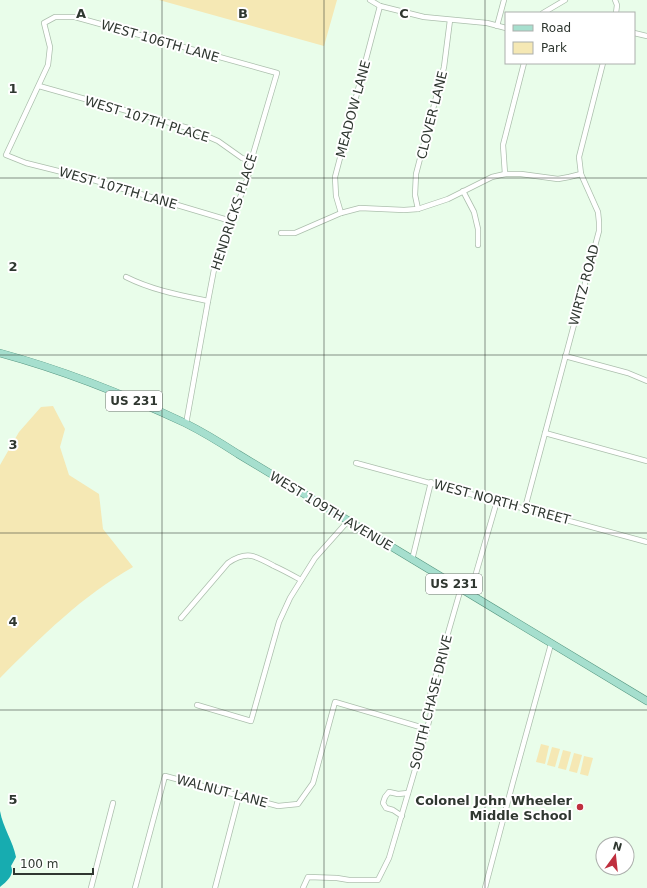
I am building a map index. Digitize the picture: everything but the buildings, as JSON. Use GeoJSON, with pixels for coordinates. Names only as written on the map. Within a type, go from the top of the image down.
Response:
{"type":"FeatureCollection","features":[{"type":"Feature","properties":{"kind":"main road","name":"WEST 109TH AVENUE"},"geometry":{"type":"LineString","coordinates":[[0,353],[64,373],[186,424],[461,588],[647,702]]}},
{"type":"Feature","properties":{"kind":"street"},"geometry":{"type":"LineString","coordinates":[[370,0],[380,6],[424,17],[487,23],[505,28]]}},
{"type":"Feature","properties":{"kind":"street"},"geometry":{"type":"LineString","coordinates":[[497,26],[504,0]]}},
{"type":"Feature","properties":{"kind":"street"},"geometry":{"type":"LineString","coordinates":[[544,12],[565,0]]}},
{"type":"Feature","properties":{"kind":"street"},"geometry":{"type":"LineString","coordinates":[[616,0],[616,12]]}},
{"type":"Feature","properties":{"kind":"street","name":"MEADOW LANE"},"geometry":{"type":"LineString","coordinates":[[341,213],[336,196],[335,178],[380,6]]}},
{"type":"Feature","properties":{"kind":"street","name":"WEST 106TH LANE"},"geometry":{"type":"LineString","coordinates":[[39,86],[48,66],[50,47],[44,24],[55,17],[75,17],[277,73]]}},
{"type":"Feature","properties":{"kind":"street","name":"CLOVER LANE"},"geometry":{"type":"LineString","coordinates":[[418,209],[415,195],[416,174],[444,67],[450,20]]}},
{"type":"Feature","properties":{"kind":"street"},"geometry":{"type":"LineString","coordinates":[[635,33],[647,36]]}},
{"type":"Feature","properties":{"kind":"street"},"geometry":{"type":"LineString","coordinates":[[505,174],[503,145],[524,64]]}},
{"type":"Feature","properties":{"kind":"street","name":"WIRTZ ROAD"},"geometry":{"type":"LineString","coordinates":[[525,508],[599,226],[598,212],[580,174],[579,157],[603,64]]}},
{"type":"Feature","properties":{"kind":"street","name":"HENDRICKS PLACE"},"geometry":{"type":"LineString","coordinates":[[186,424],[216,259],[248,177],[251,161],[277,73]]}},
{"type":"Feature","properties":{"kind":"street","name":"WEST 107TH LANE"},"geometry":{"type":"LineString","coordinates":[[39,86],[6,155],[26,163],[90,179],[231,221]]}},
{"type":"Feature","properties":{"kind":"street","name":"WEST 107TH PLACE"},"geometry":{"type":"LineString","coordinates":[[39,86],[188,128],[218,141],[242,158],[251,161]]}},
{"type":"Feature","properties":{"kind":"street"},"geometry":{"type":"LineString","coordinates":[[281,233],[296,233],[341,213],[360,208],[404,210],[418,209],[432,205],[492,177],[505,174],[521,174],[558,179],[569,178],[580,174]]}},
{"type":"Feature","properties":{"kind":"street"},"geometry":{"type":"LineString","coordinates":[[463,191],[474,212],[478,229],[478,245]]}},
{"type":"Feature","properties":{"kind":"street"},"geometry":{"type":"LineString","coordinates":[[126,277],[168,293],[208,301]]}},
{"type":"Feature","properties":{"kind":"street"},"geometry":{"type":"LineString","coordinates":[[565,356],[628,373],[647,382]]}},
{"type":"Feature","properties":{"kind":"street"},"geometry":{"type":"LineString","coordinates":[[545,433],[647,461]]}},
{"type":"Feature","properties":{"kind":"street","name":"WEST NORTH STREET"},"geometry":{"type":"LineString","coordinates":[[356,463],[431,482],[647,542]]}},
{"type":"Feature","properties":{"kind":"street"},"geometry":{"type":"LineString","coordinates":[[412,560],[431,482]]}},
{"type":"Feature","properties":{"kind":"street"},"geometry":{"type":"LineString","coordinates":[[470,594],[497,501]]}},
{"type":"Feature","properties":{"kind":"street"},"geometry":{"type":"LineString","coordinates":[[197,705],[251,721],[279,622],[290,598],[316,558],[348,521]]}},
{"type":"Feature","properties":{"kind":"street"},"geometry":{"type":"LineString","coordinates":[[181,618],[228,563],[241,556],[257,556],[301,580]]}},
{"type":"Feature","properties":{"kind":"street","name":"SOUTH CHASE DRIVE"},"geometry":{"type":"LineString","coordinates":[[302,888],[308,877],[349,880],[378,880],[389,858],[427,729],[430,713],[429,699],[461,588]]}},
{"type":"Feature","properties":{"kind":"street"},"geometry":{"type":"LineString","coordinates":[[485,888],[551,644]]}},
{"type":"Feature","properties":{"kind":"street","name":"WALNUT LANE"},"geometry":{"type":"LineString","coordinates":[[135,888],[165,776],[278,806],[298,804],[313,783],[335,702],[427,729]]}},
{"type":"Feature","properties":{"kind":"street"},"geometry":{"type":"LineString","coordinates":[[402,816],[393,810],[386,808],[383,803],[389,792],[398,794],[408,793]]}},
{"type":"Feature","properties":{"kind":"street"},"geometry":{"type":"LineString","coordinates":[[215,888],[239,796]]}},
{"type":"Feature","properties":{"kind":"street"},"geometry":{"type":"LineString","coordinates":[[91,888],[113,803]]}},
{"type":"Feature","properties":{"kind":"green space"},"geometry":{"type":"Polygon","coordinates":[[[159,0],[337,0],[324,46],[159,0]]]}},
{"type":"Feature","properties":{"kind":"green space"},"geometry":{"type":"Polygon","coordinates":[[[53,406],[65,429],[60,447],[69,475],[99,494],[103,529],[133,567],[97,590],[63,618],[0,678],[0,465],[19,432],[41,407],[53,406]]]}},
{"type":"Feature","properties":{"kind":"green space"},"geometry":{"type":"Polygon","coordinates":[[[541,744],[549,746],[545,764],[536,762],[541,744]]]}},
{"type":"Feature","properties":{"kind":"green space"},"geometry":{"type":"Polygon","coordinates":[[[552,747],[560,749],[555,767],[547,765],[552,747]]]}},
{"type":"Feature","properties":{"kind":"green space"},"geometry":{"type":"Polygon","coordinates":[[[563,750],[571,752],[566,770],[558,768],[563,750]]]}},
{"type":"Feature","properties":{"kind":"green space"},"geometry":{"type":"Polygon","coordinates":[[[574,753],[582,755],[577,773],[569,771],[574,753]]]}},
{"type":"Feature","properties":{"kind":"green space"},"geometry":{"type":"Polygon","coordinates":[[[584,756],[593,758],[588,776],[580,774],[584,756]]]}},
{"type":"Feature","properties":{"kind":"water"},"geometry":{"type":"Polygon","coordinates":[[[0,811],[16,857],[11,866],[11,875],[0,887],[0,811]]]}},
{"type":"Feature","properties":{"kind":"place","name":"Colonel John Wheeler Middle School"},"geometry":{"type":"Point","coordinates":[580,807]}}]}
